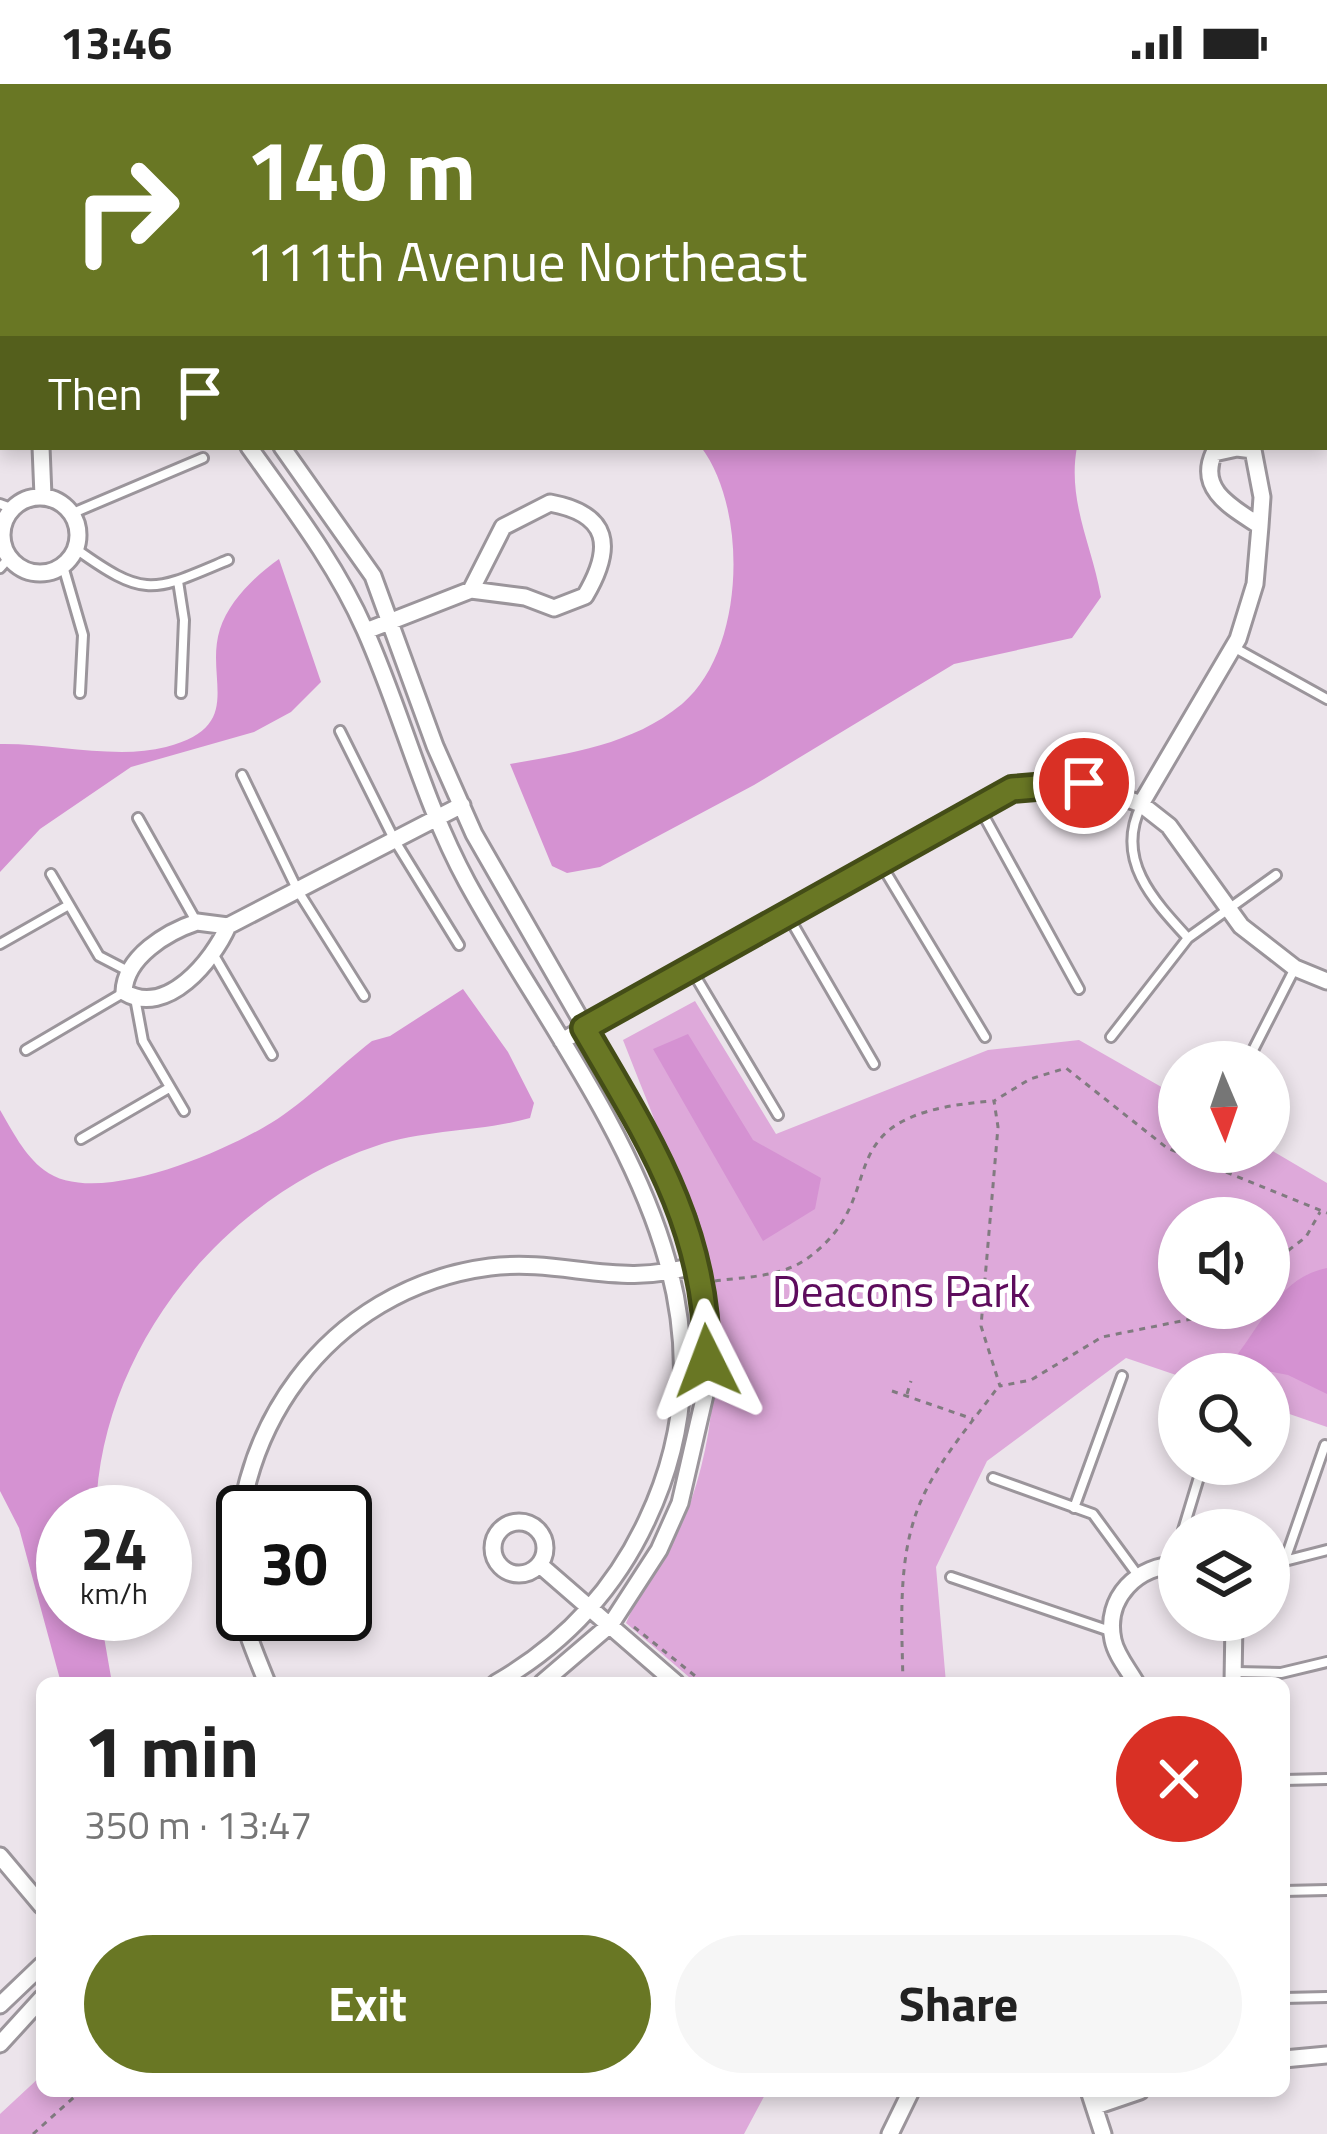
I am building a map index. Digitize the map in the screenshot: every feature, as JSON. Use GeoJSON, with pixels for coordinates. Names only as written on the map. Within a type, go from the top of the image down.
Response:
{"type":"FeatureCollection","features":[{"type":"Feature","properties":{"kind":"street"},"geometry":{"type":"LineString","coordinates":[[41,450],[43,496]]}},
{"type":"Feature","properties":{"kind":"street"},"geometry":{"type":"LineString","coordinates":[[251,450],[324,553],[366,631],[436,819],[467,882],[562,1040],[655,1211],[674,1272],[683,1339],[675,1442],[638,1540],[595,1610],[504,1677]]}},
{"type":"Feature","properties":{"kind":"street"},"geometry":{"type":"LineString","coordinates":[[284,450],[373,575],[462,806],[655,1149],[688,1220],[699,1264],[707,1386],[680,1503],[659,1550],[611,1624],[549,1677]]}},
{"type":"Feature","properties":{"kind":"street"},"geometry":{"type":"LineString","coordinates":[[1141,804],[1234,647],[1255,584],[1260,526],[1262,496],[1253,451],[1214,453],[1207,469],[1211,487],[1260,526]]}},
{"type":"Feature","properties":{"kind":"street"},"geometry":{"type":"LineString","coordinates":[[43,496],[73,513],[76,549],[63,566],[30,572],[4,563],[6,506],[43,496]]}},
{"type":"Feature","properties":{"kind":"street"},"geometry":{"type":"LineString","coordinates":[[366,631],[471,590],[526,597],[554,608],[571,604],[585,596],[596,578],[604,550],[599,526],[579,508],[550,503],[526,512],[503,527],[471,590]]}},
{"type":"Feature","properties":{"kind":"street"},"geometry":{"type":"LineString","coordinates":[[562,1040],[979,806],[1012,789],[1055,783],[1084,783],[1141,804],[1169,826],[1230,912],[1266,950],[1327,981]]}},
{"type":"Feature","properties":{"kind":"street"},"geometry":{"type":"LineString","coordinates":[[228,926],[214,957],[170,991],[130,995],[129,972],[159,940],[197,922],[228,926],[462,806]]}},
{"type":"Feature","properties":{"kind":"street"},"geometry":{"type":"LineString","coordinates":[[265,1677],[239,1599],[243,1491],[252,1457],[281,1398],[322,1348],[372,1308],[459,1273],[514,1265],[629,1278],[699,1264]]}},
{"type":"Feature","properties":{"kind":"street"},"geometry":{"type":"LineString","coordinates":[[540,1565],[669,1677]]}},
{"type":"Feature","properties":{"kind":"street"},"geometry":{"type":"LineString","coordinates":[[1132,1677],[1114,1647],[1112,1610],[1138,1576],[1158,1567]]}},
{"type":"Feature","properties":{"kind":"street"},"geometry":{"type":"LineString","coordinates":[[1234,1641],[1234,1677]]}},
{"type":"Feature","properties":{"kind":"street"},"geometry":{"type":"LineString","coordinates":[[0,1856],[36,1899]]}},
{"type":"Feature","properties":{"kind":"street"},"geometry":{"type":"LineString","coordinates":[[0,2005],[36,1971]]}},
{"type":"Feature","properties":{"kind":"street"},"geometry":{"type":"LineString","coordinates":[[0,2044],[36,2005]]}},
{"type":"Feature","properties":{"kind":"street"},"geometry":{"type":"LineString","coordinates":[[1290,2058],[1327,2054]]}},
{"type":"Feature","properties":{"kind":"street"},"geometry":{"type":"LineString","coordinates":[[897,2129],[909,2097]]}},
{"type":"Feature","properties":{"kind":"street"},"geometry":{"type":"LineString","coordinates":[[1093,2098],[1103,2134]]}},
{"type":"Feature","properties":{"kind":"lane"},"geometry":{"type":"LineString","coordinates":[[73,513],[203,458]]}},
{"type":"Feature","properties":{"kind":"lane"},"geometry":{"type":"LineString","coordinates":[[76,549],[135,586],[178,581],[228,560]]}},
{"type":"Feature","properties":{"kind":"lane"},"geometry":{"type":"LineString","coordinates":[[63,566],[83,635],[80,693]]}},
{"type":"Feature","properties":{"kind":"lane"},"geometry":{"type":"LineString","coordinates":[[178,581],[184,620],[182,693]]}},
{"type":"Feature","properties":{"kind":"lane"},"geometry":{"type":"LineString","coordinates":[[1234,647],[1327,698]]}},
{"type":"Feature","properties":{"kind":"lane"},"geometry":{"type":"LineString","coordinates":[[340,731],[395,841],[459,945]]}},
{"type":"Feature","properties":{"kind":"lane"},"geometry":{"type":"LineString","coordinates":[[242,775],[298,891],[364,996]]}},
{"type":"Feature","properties":{"kind":"lane"},"geometry":{"type":"LineString","coordinates":[[1141,804],[1130,828],[1129,853],[1162,910],[1188,938]]}},
{"type":"Feature","properties":{"kind":"lane"},"geometry":{"type":"LineString","coordinates":[[979,806],[1079,989]]}},
{"type":"Feature","properties":{"kind":"lane"},"geometry":{"type":"LineString","coordinates":[[138,818],[197,922]]}},
{"type":"Feature","properties":{"kind":"lane"},"geometry":{"type":"LineString","coordinates":[[878,860],[985,1037]]}},
{"type":"Feature","properties":{"kind":"lane"},"geometry":{"type":"LineString","coordinates":[[51,874],[99,956],[129,972]]}},
{"type":"Feature","properties":{"kind":"lane"},"geometry":{"type":"LineString","coordinates":[[1111,1037],[1188,938],[1276,875]]}},
{"type":"Feature","properties":{"kind":"lane"},"geometry":{"type":"LineString","coordinates":[[0,944],[67,906]]}},
{"type":"Feature","properties":{"kind":"lane"},"geometry":{"type":"LineString","coordinates":[[786,913],[874,1064]]}},
{"type":"Feature","properties":{"kind":"lane"},"geometry":{"type":"LineString","coordinates":[[214,957],[272,1055]]}},
{"type":"Feature","properties":{"kind":"lane"},"geometry":{"type":"LineString","coordinates":[[690,968],[778,1115]]}},
{"type":"Feature","properties":{"kind":"lane"},"geometry":{"type":"LineString","coordinates":[[1258,1041],[1295,968]]}},
{"type":"Feature","properties":{"kind":"lane"},"geometry":{"type":"LineString","coordinates":[[26,1050],[130,995],[142,1041],[184,1111]]}},
{"type":"Feature","properties":{"kind":"lane"},"geometry":{"type":"LineString","coordinates":[[81,1139],[169,1088]]}},
{"type":"Feature","properties":{"kind":"lane"},"geometry":{"type":"LineString","coordinates":[[1074,1508],[1122,1376]]}},
{"type":"Feature","properties":{"kind":"lane"},"geometry":{"type":"LineString","coordinates":[[1290,1546],[1325,1445]]}},
{"type":"Feature","properties":{"kind":"lane"},"geometry":{"type":"LineString","coordinates":[[993,1478],[1074,1508],[1105,1525],[1138,1576]]}},
{"type":"Feature","properties":{"kind":"lane"},"geometry":{"type":"LineString","coordinates":[[1290,1559],[1327,1550]]}},
{"type":"Feature","properties":{"kind":"lane"},"geometry":{"type":"LineString","coordinates":[[951,1577],[1112,1631]]}},
{"type":"Feature","properties":{"kind":"lane"},"geometry":{"type":"LineString","coordinates":[[1234,1677],[1327,1662]]}},
{"type":"Feature","properties":{"kind":"lane"},"geometry":{"type":"LineString","coordinates":[[1290,1780],[1327,1779]]}},
{"type":"Feature","properties":{"kind":"lane"},"geometry":{"type":"LineString","coordinates":[[1290,1891],[1327,1890]]}},
{"type":"Feature","properties":{"kind":"lane"},"geometry":{"type":"LineString","coordinates":[[1290,1997],[1327,1997]]}},
{"type":"Feature","properties":{"kind":"path"},"geometry":{"type":"LineString","coordinates":[[702,1283],[785,1270],[803,1262],[844,1218],[869,1146],[884,1130],[956,1104],[994,1101],[1030,1078],[1066,1069],[1167,1148],[1324,1212],[1306,1237],[1290,1249]]}},
{"type":"Feature","properties":{"kind":"path"},"geometry":{"type":"LineString","coordinates":[[994,1101],[998,1127],[981,1326],[1000,1386]]}},
{"type":"Feature","properties":{"kind":"path"},"geometry":{"type":"LineString","coordinates":[[903,1677],[904,1576],[913,1520],[950,1452],[1000,1386],[1031,1379],[1102,1337],[1158,1326]]}},
{"type":"Feature","properties":{"kind":"path"},"geometry":{"type":"LineString","coordinates":[[907,1396],[911,1381]]}},
{"type":"Feature","properties":{"kind":"path"},"geometry":{"type":"LineString","coordinates":[[892,1391],[974,1419]]}},
{"type":"Feature","properties":{"kind":"path"},"geometry":{"type":"LineString","coordinates":[[33,2134],[74,2097]]}},
{"type":"Feature","properties":{"kind":"green space","name":"Deacons Park"},"geometry":{"type":"Polygon","coordinates":[[[695,1001],[776,1134],[988,1050],[1079,1040],[1158,1085],[1158,1173],[1290,1173],[1290,1161],[1327,1183],[1327,1427],[1290,1414],[1290,1353],[1158,1353],[1158,1369],[1126,1358],[987,1461],[936,1567],[945,1677],[689,1677],[626,1623],[677,1533],[691,1501],[707,1439],[713,1379],[711,1322],[687,1210],[623,1040],[695,1001]]]}},
{"type":"Feature","properties":{"kind":"green space"},"geometry":{"type":"Polygon","coordinates":[[[36,2081],[36,2097],[764,2097],[744,2134],[0,2134],[0,2114],[36,2081]]]}},
{"type":"Feature","properties":{"kind":"shaded area"},"geometry":{"type":"Polygon","coordinates":[[[703,450],[1077,450],[1075,486],[1101,597],[1072,638],[954,664],[754,785],[600,867],[567,873],[552,866],[510,764],[600,745],[643,729],[682,704],[703,680],[719,650],[733,578],[733,541],[716,474],[703,450]]]}},
{"type":"Feature","properties":{"kind":"shaded area"},"geometry":{"type":"Polygon","coordinates":[[[279,559],[321,682],[291,712],[254,732],[131,767],[40,829],[0,872],[0,744],[126,752],[191,738],[214,714],[216,648],[224,619],[244,589],[279,559]]]}},
{"type":"Feature","properties":{"kind":"shaded area"},"geometry":{"type":"Polygon","coordinates":[[[463,989],[508,1052],[534,1103],[530,1118],[376,1146],[320,1170],[268,1202],[221,1241],[180,1287],[146,1338],[120,1393],[103,1451],[99,1485],[36,1485],[36,1591],[19,1528],[0,1491],[0,1110],[30,1157],[44,1170],[66,1180],[125,1180],[191,1161],[271,1123],[372,1041],[390,1036],[463,989]]]}},
{"type":"Feature","properties":{"kind":"shaded area"},"geometry":{"type":"Polygon","coordinates":[[[688,1034],[753,1140],[821,1178],[815,1209],[763,1241],[653,1049],[688,1034]]]}},
{"type":"Feature","properties":{"kind":"shaded area"},"geometry":{"type":"Polygon","coordinates":[[[1327,1268],[1327,1394],[1290,1376],[1290,1353],[1238,1353],[1255,1329],[1290,1329],[1290,1287],[1327,1268]]]}},
{"type":"Feature","properties":{"kind":"shaded area"},"geometry":{"type":"Polygon","coordinates":[[[50,1641],[105,1641],[111,1677],[59,1677],[50,1641]]]}},
{"type":"Feature","properties":{"kind":"route"},"geometry":{"type":"LineString","coordinates":[[707,1361],[702,1283],[688,1220],[655,1149],[584,1028],[932,829],[1012,789],[1084,783]]}}]}
